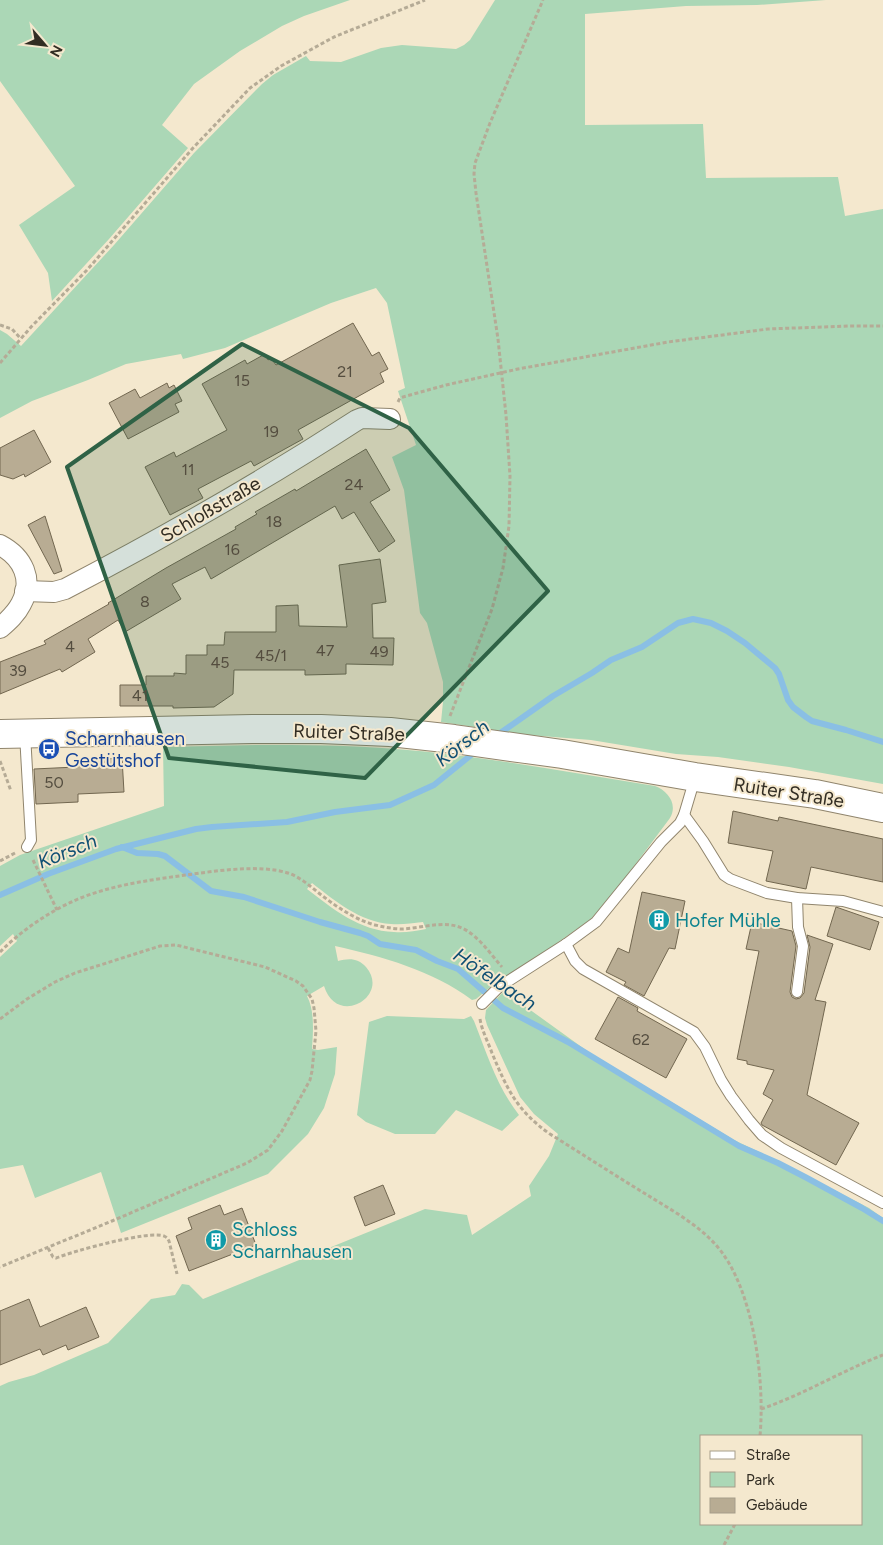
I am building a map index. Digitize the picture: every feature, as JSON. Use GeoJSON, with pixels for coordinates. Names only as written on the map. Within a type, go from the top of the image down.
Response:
{"type":"FeatureCollection","features":[{"type":"Feature","properties":{"kind":"main road","name":"Ruiter Straße"},"geometry":{"type":"LineString","coordinates":[[12,734],[214,729],[321,729],[390,732],[529,749],[695,777],[800,792],[883,808]]}},
{"type":"Feature","properties":{"kind":"street","name":"Schloßstraße"},"geometry":{"type":"LineString","coordinates":[[25,591],[50,592],[65,589],[192,520],[300,457],[357,420],[362,418],[390,420]]}},
{"type":"Feature","properties":{"kind":"street"},"geometry":{"type":"LineString","coordinates":[[0,545],[14,554],[22,564],[26,579],[21,604],[17,611],[0,628]]}},
{"type":"Feature","properties":{"kind":"lane"},"geometry":{"type":"LineString","coordinates":[[12,734],[31,840],[26,847]]}},
{"type":"Feature","properties":{"kind":"lane"},"geometry":{"type":"LineString","coordinates":[[480,1008],[497,989],[596,922],[658,846],[680,823],[695,777]]}},
{"type":"Feature","properties":{"kind":"lane"},"geometry":{"type":"LineString","coordinates":[[684,815],[726,877],[765,893],[837,901],[883,912]]}},
{"type":"Feature","properties":{"kind":"lane"},"geometry":{"type":"LineString","coordinates":[[797,898],[798,927],[803,946],[797,992]]}},
{"type":"Feature","properties":{"kind":"lane"},"geometry":{"type":"LineString","coordinates":[[566,944],[575,961],[583,970],[694,1032],[703,1043],[730,1096],[762,1135],[781,1148],[883,1203]]}},
{"type":"Feature","properties":{"kind":"path"},"geometry":{"type":"LineString","coordinates":[[0,363],[87,270],[193,148],[258,82],[286,63],[334,37],[426,0]]}},
{"type":"Feature","properties":{"kind":"path"},"geometry":{"type":"LineString","coordinates":[[448,738],[492,609],[507,549],[510,499],[506,415],[498,339],[475,188],[474,170],[490,123],[543,0]]}},
{"type":"Feature","properties":{"kind":"path"},"geometry":{"type":"LineString","coordinates":[[0,325],[12,329],[21,339]]}},
{"type":"Feature","properties":{"kind":"path"},"geometry":{"type":"LineString","coordinates":[[390,420],[401,398],[446,385],[501,373],[668,342],[768,329],[883,326]]}},
{"type":"Feature","properties":{"kind":"path"},"geometry":{"type":"LineString","coordinates":[[26,847],[57,910]]}},
{"type":"Feature","properties":{"kind":"path"},"geometry":{"type":"LineString","coordinates":[[0,952],[22,932],[57,910],[94,894],[143,882],[211,872],[246,870],[286,872],[301,879],[352,916],[378,926],[401,929],[440,924],[461,927],[474,935],[482,943],[511,980]]}},
{"type":"Feature","properties":{"kind":"path"},"geometry":{"type":"LineString","coordinates":[[0,1019],[27,999],[66,977],[128,955],[166,945],[205,951],[265,967],[303,986],[313,1004],[316,1037],[311,1076],[282,1131],[268,1150],[247,1163],[48,1248],[0,1266]]}},
{"type":"Feature","properties":{"kind":"path"},"geometry":{"type":"LineString","coordinates":[[480,1008],[483,1030],[505,1083],[518,1105],[527,1115],[550,1134],[681,1217],[707,1236],[723,1252],[740,1286],[750,1320],[758,1363],[761,1409],[760,1435]]}},
{"type":"Feature","properties":{"kind":"path"},"geometry":{"type":"LineString","coordinates":[[48,1248],[56,1258],[129,1238],[153,1235],[163,1236],[167,1237],[169,1242],[177,1274]]}},
{"type":"Feature","properties":{"kind":"path"},"geometry":{"type":"LineString","coordinates":[[761,1409],[883,1355]]}},
{"type":"Feature","properties":{"kind":"path"},"geometry":{"type":"LineString","coordinates":[[724,1545],[734,1525]]}},
{"type":"Feature","properties":{"kind":"highlighted area"},"geometry":{"type":"Polygon","coordinates":[[[242,344],[409,428],[548,591],[365,778],[169,758],[67,467],[242,344]]]}},
{"type":"Feature","properties":{"kind":"green space"},"geometry":{"type":"Polygon","coordinates":[[[0,0],[350,0],[282,26],[240,51],[194,84],[162,125],[188,148],[52,301],[48,273],[19,225],[75,186],[0,81],[0,0]]]}},
{"type":"Feature","properties":{"kind":"green space"},"geometry":{"type":"Polygon","coordinates":[[[495,0],[826,0],[757,5],[686,6],[585,14],[585,125],[703,124],[706,178],[838,177],[845,216],[883,209],[883,784],[789,767],[718,757],[676,754],[591,740],[529,735],[441,722],[443,682],[427,623],[420,613],[404,490],[392,457],[416,445],[398,391],[405,388],[387,303],[376,288],[331,303],[225,348],[183,359],[181,354],[126,364],[32,401],[0,418],[0,330],[21,346],[114,245],[194,153],[262,84],[273,75],[306,56],[310,61],[341,62],[381,48],[402,45],[456,49],[470,40],[495,0]]]}},
{"type":"Feature","properties":{"kind":"green space"},"geometry":{"type":"Polygon","coordinates":[[[343,746],[461,756],[655,786],[668,795],[673,808],[670,818],[620,885],[591,919],[522,968],[499,980],[476,999],[472,1000],[440,980],[406,966],[335,946],[338,961],[353,960],[360,962],[366,967],[372,978],[372,988],[367,997],[359,1003],[350,1006],[340,1005],[331,998],[324,986],[307,996],[312,1015],[312,1049],[337,1047],[335,1074],[324,1108],[308,1134],[268,1174],[121,1233],[101,1172],[35,1198],[23,1165],[0,1169],[0,957],[17,941],[13,934],[0,946],[0,866],[20,855],[164,806],[163,747],[343,746]],[[312,883],[307,889],[348,918],[370,928],[398,932],[426,929],[423,922],[395,924],[380,922],[358,915],[348,910],[312,883]]]}},
{"type":"Feature","properties":{"kind":"green space"},"geometry":{"type":"Polygon","coordinates":[[[504,991],[590,1053],[734,1140],[869,1208],[883,1218],[883,1545],[0,1545],[0,1386],[34,1375],[108,1343],[151,1299],[175,1295],[182,1284],[189,1285],[203,1299],[425,1209],[467,1215],[472,1235],[531,1196],[529,1186],[549,1156],[558,1134],[534,1114],[520,1097],[485,1018],[486,1010],[504,991]]]}},
{"type":"Feature","properties":{"kind":"green space"},"geometry":{"type":"Polygon","coordinates":[[[387,1016],[464,1019],[471,1016],[499,1082],[519,1115],[502,1131],[456,1110],[435,1134],[395,1134],[366,1122],[357,1115],[369,1022],[387,1016]]]}},
{"type":"Feature","properties":{"kind":"building"},"geometry":{"type":"Polygon","coordinates":[[[353,323],[372,356],[379,352],[388,369],[380,373],[384,382],[298,430],[303,439],[254,466],[251,461],[198,489],[203,498],[170,515],[145,467],[174,452],[176,457],[227,430],[202,384],[245,360],[247,364],[265,354],[268,360],[271,358],[276,365],[353,323]]]}},
{"type":"Feature","properties":{"kind":"building"},"geometry":{"type":"Polygon","coordinates":[[[167,383],[169,388],[174,385],[182,401],[175,404],[179,412],[128,439],[109,403],[135,389],[140,398],[167,383]]]}},
{"type":"Feature","properties":{"kind":"building"},"geometry":{"type":"Polygon","coordinates":[[[34,430],[51,462],[25,477],[24,474],[13,479],[0,475],[0,448],[34,430]]]}},
{"type":"Feature","properties":{"kind":"building"},"geometry":{"type":"Polygon","coordinates":[[[366,449],[390,490],[370,502],[395,541],[379,552],[354,512],[342,519],[335,506],[211,579],[205,567],[172,584],[181,599],[125,632],[118,620],[88,639],[95,652],[62,672],[60,669],[0,694],[0,662],[46,644],[44,641],[109,604],[166,568],[236,529],[235,527],[257,514],[255,512],[295,489],[296,491],[366,449]]]}},
{"type":"Feature","properties":{"kind":"building"},"geometry":{"type":"Polygon","coordinates":[[[45,516],[62,571],[54,574],[28,525],[45,516]]]}},
{"type":"Feature","properties":{"kind":"building"},"geometry":{"type":"Polygon","coordinates":[[[380,559],[386,602],[372,604],[373,638],[394,638],[393,665],[346,664],[346,674],[305,675],[305,670],[234,670],[233,694],[214,707],[120,706],[120,685],[146,685],[146,676],[174,676],[174,673],[186,674],[186,655],[207,655],[207,645],[224,645],[225,632],[276,632],[276,606],[298,605],[299,626],[347,627],[339,565],[380,559]]]}},
{"type":"Feature","properties":{"kind":"building"},"geometry":{"type":"Polygon","coordinates":[[[122,758],[124,792],[78,794],[78,802],[36,804],[34,769],[76,767],[76,761],[122,758]]]}},
{"type":"Feature","properties":{"kind":"building"},"geometry":{"type":"Polygon","coordinates":[[[733,811],[778,821],[779,817],[883,839],[883,882],[811,867],[806,889],[766,881],[773,851],[728,843],[733,811]]]}},
{"type":"Feature","properties":{"kind":"building"},"geometry":{"type":"Polygon","coordinates":[[[642,892],[685,901],[675,949],[669,948],[644,996],[624,985],[626,982],[606,972],[618,948],[629,953],[642,892]]]}},
{"type":"Feature","properties":{"kind":"building"},"geometry":{"type":"Polygon","coordinates":[[[836,907],[879,922],[870,950],[827,936],[836,907]]]}},
{"type":"Feature","properties":{"kind":"building"},"geometry":{"type":"Polygon","coordinates":[[[752,922],[792,931],[796,946],[790,992],[792,997],[796,999],[800,998],[804,993],[810,947],[807,935],[833,944],[815,1000],[826,1002],[807,1095],[859,1123],[836,1165],[762,1125],[761,1123],[773,1100],[763,1094],[774,1070],[747,1064],[747,1061],[737,1059],[759,951],[746,949],[752,922]]]}},
{"type":"Feature","properties":{"kind":"building"},"geometry":{"type":"Polygon","coordinates":[[[618,997],[638,1008],[637,1011],[687,1039],[666,1078],[595,1039],[618,997]]]}},
{"type":"Feature","properties":{"kind":"building"},"geometry":{"type":"Polygon","coordinates":[[[383,1185],[395,1214],[365,1226],[354,1197],[383,1185]]]}},
{"type":"Feature","properties":{"kind":"building","name":"Schloss Scharnhausen"},"geometry":{"type":"Polygon","coordinates":[[[220,1205],[224,1215],[242,1208],[256,1245],[189,1271],[176,1236],[192,1229],[188,1218],[220,1205]]]}},
{"type":"Feature","properties":{"kind":"building"},"geometry":{"type":"Polygon","coordinates":[[[29,1299],[40,1327],[86,1307],[99,1337],[68,1350],[66,1345],[43,1355],[40,1349],[0,1365],[0,1311],[29,1299]]]}},
{"type":"Feature","properties":{"kind":"waterway","name":"Körsch"},"geometry":{"type":"LineString","coordinates":[[496,736],[553,696],[611,660],[642,647],[678,623],[693,619],[711,623],[727,631],[775,668],[788,700],[793,707],[812,721],[883,742]]}},
{"type":"Feature","properties":{"kind":"waterway","name":"Körsch"},"geometry":{"type":"LineString","coordinates":[[0,895],[48,874],[116,849],[196,829],[287,822],[335,812],[390,805],[434,785],[476,751]]}},
{"type":"Feature","properties":{"kind":"waterway","name":"Höfelbach"},"geometry":{"type":"LineString","coordinates":[[122,847],[137,853],[165,856],[211,891],[244,897],[360,933],[380,944],[416,950],[458,969],[503,1008],[568,1042],[739,1146],[807,1178],[883,1221]]}},
{"type":"Feature","properties":{"kind":"place","name":"Scharnhausen Gestütshof"},"geometry":{"type":"Point","coordinates":[49,749]}},
{"type":"Feature","properties":{"kind":"place","name":"Hofer Mühle"},"geometry":{"type":"Point","coordinates":[659,920]}},
{"type":"Feature","properties":{"kind":"place","name":"Schloss Scharnhausen"},"geometry":{"type":"Point","coordinates":[216,1240]}}]}
